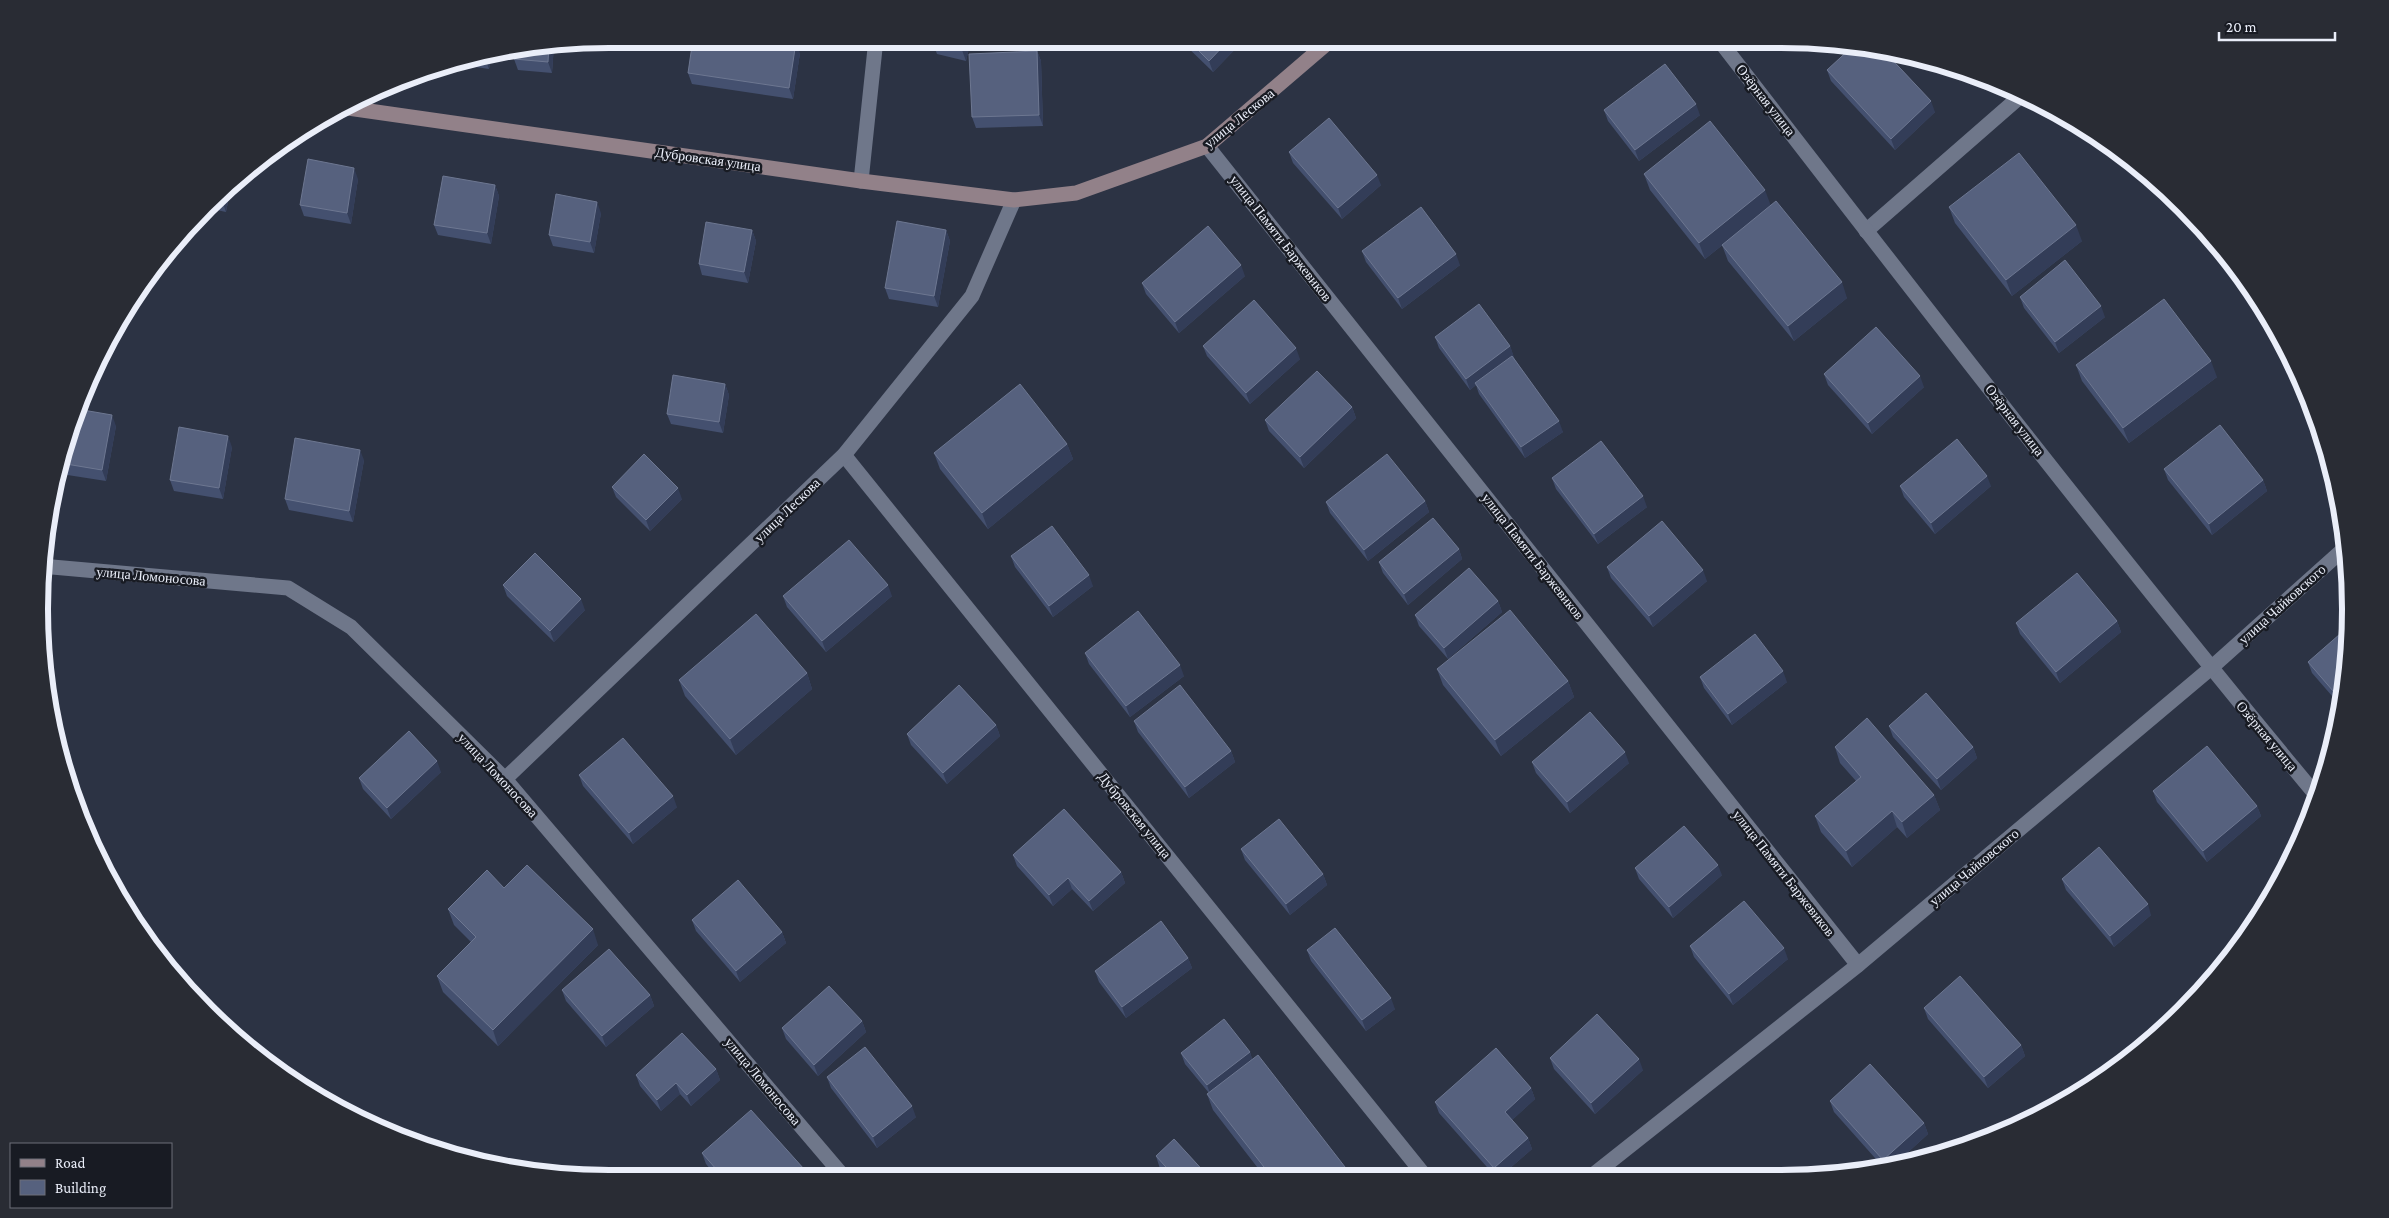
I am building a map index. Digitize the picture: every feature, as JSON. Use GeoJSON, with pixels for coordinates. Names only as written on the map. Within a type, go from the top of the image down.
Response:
{"type":"FeatureCollection","features":[{"type":"Feature","properties":{"kind":"street"},"geometry":{"type":"LineString","coordinates":[[861,181],[875,47]]}},
{"type":"Feature","properties":{"kind":"street","name":"улица Лескова"},"geometry":{"type":"LineString","coordinates":[[1076,193],[1207,146],[1324,47]]}},
{"type":"Feature","properties":{"kind":"street","name":"Озёрная улица"},"geometry":{"type":"LineString","coordinates":[[1724,47],[1866,231],[2211,668],[2312,790]]}},
{"type":"Feature","properties":{"kind":"street"},"geometry":{"type":"LineString","coordinates":[[1866,231],[2016,100]]}},
{"type":"Feature","properties":{"kind":"street","name":"Дубровская улица"},"geometry":{"type":"LineString","coordinates":[[354,109],[861,181],[1014,200],[1076,193]]}},
{"type":"Feature","properties":{"kind":"street","name":"улица Памяти Баржевиков"},"geometry":{"type":"LineString","coordinates":[[1207,146],[1858,965]]}},
{"type":"Feature","properties":{"kind":"street","name":"улица Лескова"},"geometry":{"type":"LineString","coordinates":[[505,779],[844,455],[972,296],[1014,200]]}},
{"type":"Feature","properties":{"kind":"street","name":"Дубровская улица"},"geometry":{"type":"LineString","coordinates":[[844,455],[1420,1170]]}},
{"type":"Feature","properties":{"kind":"street","name":"улица Чайковского"},"geometry":{"type":"LineString","coordinates":[[1599,1170],[1858,965],[2211,668],[2338,554]]}},
{"type":"Feature","properties":{"kind":"street","name":"улица Ломоносова"},"geometry":{"type":"LineString","coordinates":[[49,567],[288,588],[351,627],[505,779],[838,1170]]}},
{"type":"Feature","properties":{"kind":"building"},"geometry":{"type":"Polygon","coordinates":[[[692,47],[795,47],[789,88],[688,73],[692,47]]]}},
{"type":"Feature","properties":{"kind":"building"},"geometry":{"type":"Polygon","coordinates":[[[950,47],[963,47],[962,50],[950,47]]]}},
{"type":"Feature","properties":{"kind":"building"},"geometry":{"type":"Polygon","coordinates":[[[1195,47],[1222,47],[1209,61],[1195,47]]]}},
{"type":"Feature","properties":{"kind":"building"},"geometry":{"type":"Polygon","coordinates":[[[549,51],[548,62],[514,59],[514,56],[549,51]]]}},
{"type":"Feature","properties":{"kind":"building"},"geometry":{"type":"Polygon","coordinates":[[[1037,51],[1039,115],[972,117],[969,54],[1037,51]]]}},
{"type":"Feature","properties":{"kind":"building"},"geometry":{"type":"Polygon","coordinates":[[[1847,52],[1891,58],[1931,101],[1891,139],[1827,70],[1847,52]]]}},
{"type":"Feature","properties":{"kind":"building"},"geometry":{"type":"Polygon","coordinates":[[[1665,64],[1696,104],[1635,150],[1604,110],[1665,64]]]}},
{"type":"Feature","properties":{"kind":"building"},"geometry":{"type":"Polygon","coordinates":[[[1329,118],[1377,175],[1338,208],[1289,152],[1329,118]]]}},
{"type":"Feature","properties":{"kind":"building"},"geometry":{"type":"Polygon","coordinates":[[[1710,121],[1765,190],[1699,243],[1644,174],[1710,121]]]}},
{"type":"Feature","properties":{"kind":"building"},"geometry":{"type":"Polygon","coordinates":[[[2019,153],[2076,225],[2006,280],[1949,207],[2019,153]]]}},
{"type":"Feature","properties":{"kind":"building"},"geometry":{"type":"Polygon","coordinates":[[[308,159],[354,168],[347,213],[300,205],[308,159]]]}},
{"type":"Feature","properties":{"kind":"building"},"geometry":{"type":"Polygon","coordinates":[[[443,176],[495,185],[487,233],[434,225],[443,176]]]}},
{"type":"Feature","properties":{"kind":"building"},"geometry":{"type":"Polygon","coordinates":[[[556,194],[597,202],[590,242],[549,235],[556,194]]]}},
{"type":"Feature","properties":{"kind":"building"},"geometry":{"type":"Polygon","coordinates":[[[1776,201],[1842,282],[1788,326],[1722,245],[1776,201]]]}},
{"type":"Feature","properties":{"kind":"building"},"geometry":{"type":"Polygon","coordinates":[[[1421,207],[1456,254],[1398,298],[1362,251],[1421,207]]]}},
{"type":"Feature","properties":{"kind":"building"},"geometry":{"type":"Polygon","coordinates":[[[897,221],[946,230],[934,296],[885,288],[897,221]]]}},
{"type":"Feature","properties":{"kind":"building"},"geometry":{"type":"Polygon","coordinates":[[[706,222],[752,230],[744,272],[699,264],[706,222]]]}},
{"type":"Feature","properties":{"kind":"building"},"geometry":{"type":"Polygon","coordinates":[[[1208,226],[1241,265],[1175,322],[1142,283],[1208,226]]]}},
{"type":"Feature","properties":{"kind":"building"},"geometry":{"type":"Polygon","coordinates":[[[2065,260],[2101,306],[2055,342],[2020,297],[2065,260]]]}},
{"type":"Feature","properties":{"kind":"building"},"geometry":{"type":"Polygon","coordinates":[[[2164,299],[2211,361],[2123,428],[2076,365],[2164,299]]]}},
{"type":"Feature","properties":{"kind":"building"},"geometry":{"type":"Polygon","coordinates":[[[1254,300],[1296,348],[1246,393],[1203,346],[1254,300]]]}},
{"type":"Feature","properties":{"kind":"building"},"geometry":{"type":"Polygon","coordinates":[[[1479,304],[1510,346],[1466,379],[1435,337],[1479,304]]]}},
{"type":"Feature","properties":{"kind":"building"},"geometry":{"type":"Polygon","coordinates":[[[1876,327],[1920,376],[1868,423],[1824,374],[1876,327]]]}},
{"type":"Feature","properties":{"kind":"building"},"geometry":{"type":"Polygon","coordinates":[[[1512,356],[1559,421],[1521,447],[1475,383],[1512,356]]]}},
{"type":"Feature","properties":{"kind":"building"},"geometry":{"type":"Polygon","coordinates":[[[1317,371],[1352,407],[1300,457],[1265,420],[1317,371]]]}},
{"type":"Feature","properties":{"kind":"building"},"geometry":{"type":"Polygon","coordinates":[[[673,375],[725,384],[719,422],[667,414],[673,375]]]}},
{"type":"Feature","properties":{"kind":"building"},"geometry":{"type":"Polygon","coordinates":[[[1020,384],[1067,444],[982,513],[934,453],[1020,384]]]}},
{"type":"Feature","properties":{"kind":"building"},"geometry":{"type":"Polygon","coordinates":[[[84,410],[112,415],[102,470],[67,464],[84,410]]]}},
{"type":"Feature","properties":{"kind":"building"},"geometry":{"type":"Polygon","coordinates":[[[2220,425],[2263,480],[2209,524],[2164,469],[2220,425]]]}},
{"type":"Feature","properties":{"kind":"building"},"geometry":{"type":"Polygon","coordinates":[[[179,427],[228,436],[219,488],[170,480],[179,427]]]}},
{"type":"Feature","properties":{"kind":"building"},"geometry":{"type":"Polygon","coordinates":[[[295,438],[360,450],[349,511],[285,499],[295,438]]]}},
{"type":"Feature","properties":{"kind":"building"},"geometry":{"type":"Polygon","coordinates":[[[1957,439],[1987,476],[1931,523],[1900,486],[1957,439]]]}},
{"type":"Feature","properties":{"kind":"building"},"geometry":{"type":"Polygon","coordinates":[[[1601,441],[1643,496],[1594,534],[1552,478],[1601,441]]]}},
{"type":"Feature","properties":{"kind":"building"},"geometry":{"type":"Polygon","coordinates":[[[644,454],[678,488],[646,520],[612,487],[644,454]]]}},
{"type":"Feature","properties":{"kind":"building"},"geometry":{"type":"Polygon","coordinates":[[[1387,454],[1425,501],[1364,550],[1326,502],[1387,454]]]}},
{"type":"Feature","properties":{"kind":"building"},"geometry":{"type":"Polygon","coordinates":[[[1433,518],[1459,549],[1404,594],[1379,562],[1433,518]]]}},
{"type":"Feature","properties":{"kind":"building"},"geometry":{"type":"Polygon","coordinates":[[[1662,521],[1703,570],[1649,616],[1607,567],[1662,521]]]}},
{"type":"Feature","properties":{"kind":"building"},"geometry":{"type":"Polygon","coordinates":[[[1052,526],[1089,575],[1049,606],[1011,556],[1052,526]]]}},
{"type":"Feature","properties":{"kind":"building"},"geometry":{"type":"Polygon","coordinates":[[[849,540],[888,585],[822,641],[783,596],[849,540]]]}},
{"type":"Feature","properties":{"kind":"building"},"geometry":{"type":"Polygon","coordinates":[[[535,553],[581,599],[550,631],[503,585],[535,553]]]}},
{"type":"Feature","properties":{"kind":"building"},"geometry":{"type":"Polygon","coordinates":[[[1469,568],[1498,601],[1444,648],[1415,615],[1469,568]]]}},
{"type":"Feature","properties":{"kind":"building"},"geometry":{"type":"Polygon","coordinates":[[[2077,573],[2117,621],[2056,672],[2016,623],[2077,573]]]}},
{"type":"Feature","properties":{"kind":"building"},"geometry":{"type":"Polygon","coordinates":[[[1510,610],[1568,681],[1495,740],[1437,669],[1510,610]]]}},
{"type":"Feature","properties":{"kind":"building"},"geometry":{"type":"Polygon","coordinates":[[[1138,611],[1180,665],[1126,706],[1085,653],[1138,611]]]}},
{"type":"Feature","properties":{"kind":"building"},"geometry":{"type":"Polygon","coordinates":[[[756,614],[807,673],[730,739],[679,680],[756,614]]]}},
{"type":"Feature","properties":{"kind":"building"},"geometry":{"type":"Polygon","coordinates":[[[2341,633],[2335,693],[2308,662],[2341,633]]]}},
{"type":"Feature","properties":{"kind":"building"},"geometry":{"type":"Polygon","coordinates":[[[1755,634],[1783,671],[1728,714],[1700,677],[1755,634]]]}},
{"type":"Feature","properties":{"kind":"building"},"geometry":{"type":"Polygon","coordinates":[[[959,685],[996,725],[943,773],[907,734],[959,685]]]}},
{"type":"Feature","properties":{"kind":"building"},"geometry":{"type":"Polygon","coordinates":[[[1180,685],[1231,751],[1185,787],[1134,721],[1180,685]]]}},
{"type":"Feature","properties":{"kind":"building"},"geometry":{"type":"Polygon","coordinates":[[[1926,693],[1973,747],[1937,779],[1889,726],[1926,693]]]}},
{"type":"Feature","properties":{"kind":"building"},"geometry":{"type":"Polygon","coordinates":[[[1590,712],[1625,752],[1567,802],[1532,762],[1590,712]]]}},
{"type":"Feature","properties":{"kind":"building"},"geometry":{"type":"Polygon","coordinates":[[[1867,718],[1934,795],[1902,822],[1892,811],[1846,851],[1815,816],[1861,777],[1835,747],[1867,718]]]}},
{"type":"Feature","properties":{"kind":"building"},"geometry":{"type":"Polygon","coordinates":[[[409,731],[437,761],[387,808],[359,778],[409,731]]]}},
{"type":"Feature","properties":{"kind":"building"},"geometry":{"type":"Polygon","coordinates":[[[623,738],[673,796],[629,833],[579,775],[623,738]]]}},
{"type":"Feature","properties":{"kind":"building"},"geometry":{"type":"Polygon","coordinates":[[[2207,746],[2257,806],[2203,851],[2153,791],[2207,746]]]}},
{"type":"Feature","properties":{"kind":"building"},"geometry":{"type":"Polygon","coordinates":[[[1064,809],[1121,872],[1089,901],[1068,878],[1049,895],[1013,855],[1064,809]]]}},
{"type":"Feature","properties":{"kind":"building"},"geometry":{"type":"Polygon","coordinates":[[[1279,819],[1323,874],[1286,904],[1241,849],[1279,819]]]}},
{"type":"Feature","properties":{"kind":"building"},"geometry":{"type":"Polygon","coordinates":[[[1684,826],[1718,865],[1669,907],[1635,868],[1684,826]]]}},
{"type":"Feature","properties":{"kind":"building"},"geometry":{"type":"Polygon","coordinates":[[[2099,847],[2148,904],[2110,936],[2062,879],[2099,847]]]}},
{"type":"Feature","properties":{"kind":"building"},"geometry":{"type":"Polygon","coordinates":[[[527,865],[593,929],[493,1030],[437,976],[476,937],[448,909],[487,870],[504,888],[527,865]]]}},
{"type":"Feature","properties":{"kind":"building"},"geometry":{"type":"Polygon","coordinates":[[[738,880],[782,932],[736,971],[692,920],[738,880]]]}},
{"type":"Feature","properties":{"kind":"building"},"geometry":{"type":"Polygon","coordinates":[[[1744,901],[1784,948],[1729,994],[1690,946],[1744,901]]]}},
{"type":"Feature","properties":{"kind":"building"},"geometry":{"type":"Polygon","coordinates":[[[1161,921],[1188,958],[1122,1007],[1095,971],[1161,921]]]}},
{"type":"Feature","properties":{"kind":"building"},"geometry":{"type":"Polygon","coordinates":[[[1335,928],[1391,998],[1362,1020],[1307,950],[1335,928]]]}},
{"type":"Feature","properties":{"kind":"building"},"geometry":{"type":"Polygon","coordinates":[[[609,949],[650,995],[602,1036],[562,990],[609,949]]]}},
{"type":"Feature","properties":{"kind":"building"},"geometry":{"type":"Polygon","coordinates":[[[1960,976],[2021,1045],[1984,1077],[1924,1008],[1960,976]]]}},
{"type":"Feature","properties":{"kind":"building"},"geometry":{"type":"Polygon","coordinates":[[[829,986],[862,1021],[814,1065],[782,1028],[829,986]]]}},
{"type":"Feature","properties":{"kind":"building"},"geometry":{"type":"Polygon","coordinates":[[[1597,1014],[1639,1059],[1591,1103],[1550,1058],[1597,1014]]]}},
{"type":"Feature","properties":{"kind":"building"},"geometry":{"type":"Polygon","coordinates":[[[1224,1019],[1250,1052],[1207,1085],[1181,1053],[1224,1019]]]}},
{"type":"Feature","properties":{"kind":"building"},"geometry":{"type":"Polygon","coordinates":[[[682,1033],[716,1069],[687,1095],[676,1083],[657,1100],[636,1075],[682,1033]]]}},
{"type":"Feature","properties":{"kind":"building"},"geometry":{"type":"Polygon","coordinates":[[[865,1047],[912,1106],[873,1137],[827,1077],[865,1047]]]}},
{"type":"Feature","properties":{"kind":"building"},"geometry":{"type":"Polygon","coordinates":[[[1496,1048],[1531,1088],[1505,1112],[1528,1138],[1494,1168],[1435,1102],[1496,1048]]]}},
{"type":"Feature","properties":{"kind":"building"},"geometry":{"type":"Polygon","coordinates":[[[1258,1055],[1347,1170],[1266,1170],[1207,1094],[1258,1055]]]}},
{"type":"Feature","properties":{"kind":"building"},"geometry":{"type":"Polygon","coordinates":[[[1870,1064],[1924,1123],[1883,1160],[1830,1101],[1870,1064]]]}},
{"type":"Feature","properties":{"kind":"building"},"geometry":{"type":"Polygon","coordinates":[[[751,1110],[804,1169],[717,1170],[702,1153],[751,1110]]]}},
{"type":"Feature","properties":{"kind":"building"},"geometry":{"type":"Polygon","coordinates":[[[1174,1139],[1202,1170],[1169,1170],[1156,1156],[1174,1139]]]}}]}
